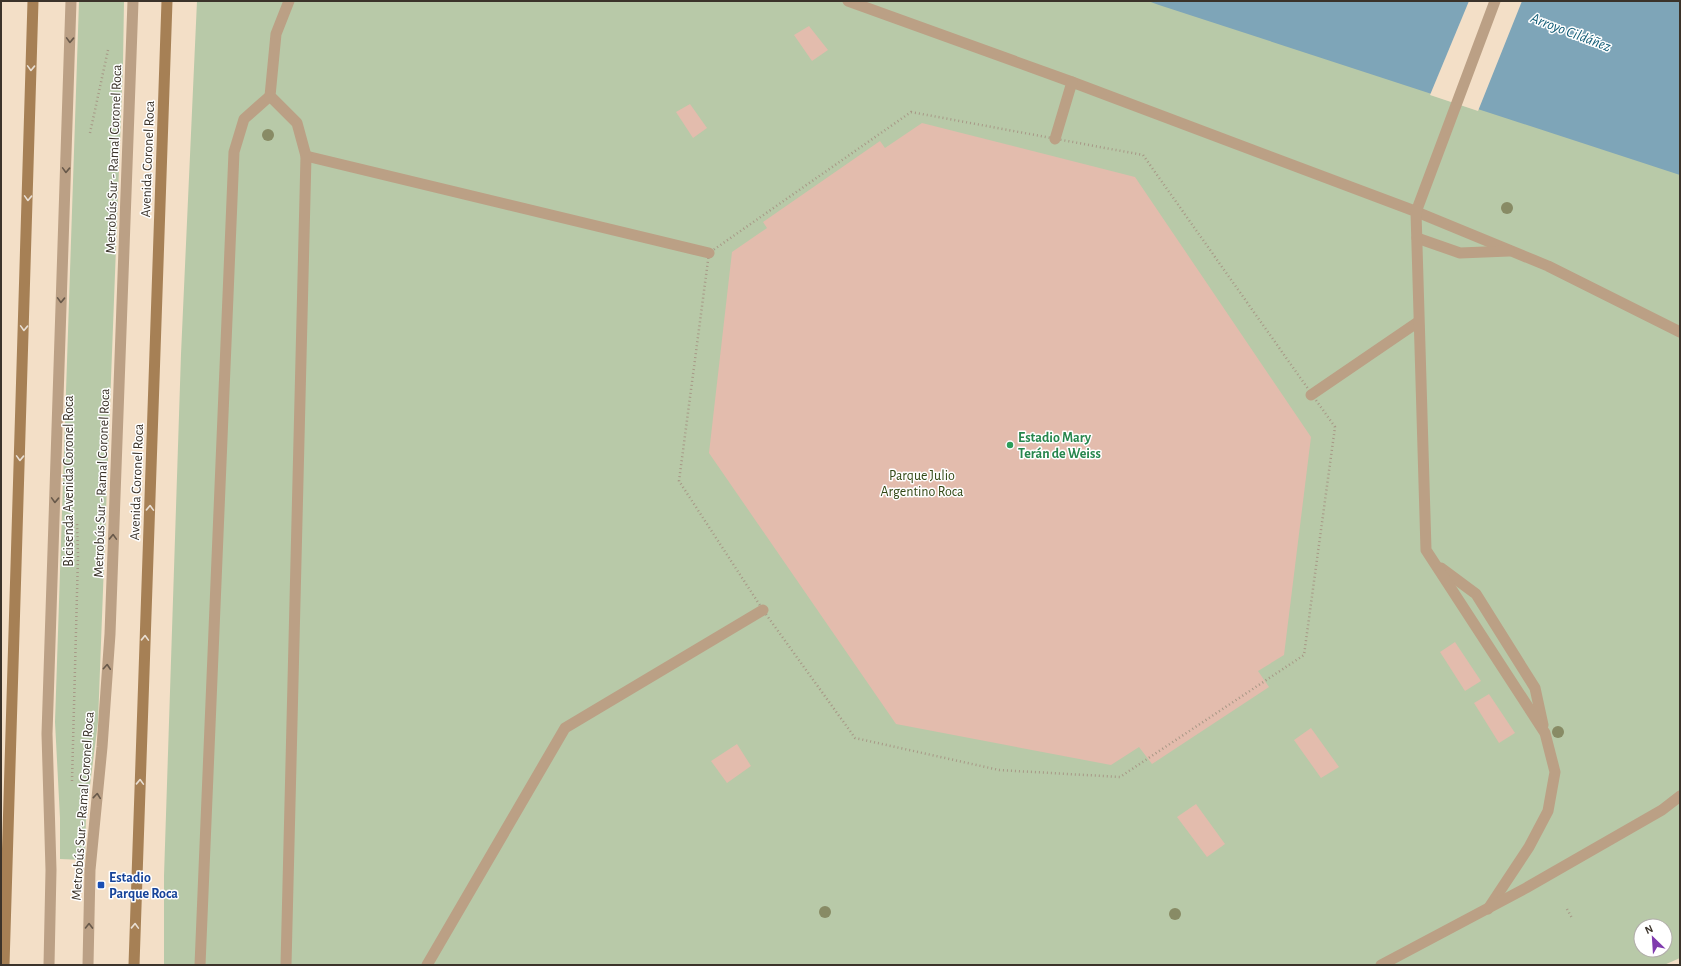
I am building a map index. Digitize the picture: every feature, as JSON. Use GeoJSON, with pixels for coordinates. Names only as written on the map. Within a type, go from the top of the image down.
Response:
{"type":"FeatureCollection","features":[{"type":"Feature","properties":{"kind":"main road"},"geometry":{"type":"LineString","coordinates":[[4,965],[34,1]]}},
{"type":"Feature","properties":{"kind":"main road","name":"Avenida Coronel Roca"},"geometry":{"type":"LineString","coordinates":[[134,965],[167,1]]}},
{"type":"Feature","properties":{"kind":"lane","name":"Metrobús Sur - Ramal Coronel Roca"},"geometry":{"type":"LineString","coordinates":[[49,965],[51,870],[47,734],[71,1]]}},
{"type":"Feature","properties":{"kind":"lane","name":"Metrobús Sur - Ramal Coronel Roca"},"geometry":{"type":"LineString","coordinates":[[88,965],[90,870],[102,747],[110,626],[133,1]]}},
{"type":"Feature","properties":{"kind":"lane"},"geometry":{"type":"LineString","coordinates":[[200,965],[234,152],[244,119],[270,96],[276,34],[289,1]]}},
{"type":"Feature","properties":{"kind":"lane"},"geometry":{"type":"LineString","coordinates":[[848,1],[1072,82],[1416,212],[1548,266],[1680,332]]}},
{"type":"Feature","properties":{"kind":"lane"},"geometry":{"type":"LineString","coordinates":[[1495,1],[1416,212],[1418,322],[1426,550],[1545,733]]}},
{"type":"Feature","properties":{"kind":"lane"},"geometry":{"type":"LineString","coordinates":[[1055,139],[1072,82]]}},
{"type":"Feature","properties":{"kind":"lane"},"geometry":{"type":"LineString","coordinates":[[270,96],[297,123],[306,156],[286,965]]}},
{"type":"Feature","properties":{"kind":"lane"},"geometry":{"type":"LineString","coordinates":[[306,156],[709,253]]}},
{"type":"Feature","properties":{"kind":"lane"},"geometry":{"type":"LineString","coordinates":[[1417,238],[1460,253],[1513,251]]}},
{"type":"Feature","properties":{"kind":"lane"},"geometry":{"type":"LineString","coordinates":[[1311,395],[1418,322]]}},
{"type":"Feature","properties":{"kind":"lane"},"geometry":{"type":"LineString","coordinates":[[1435,564],[1476,594],[1535,688],[1554,772],[1548,811],[1529,847],[1488,908]]}},
{"type":"Feature","properties":{"kind":"lane"},"geometry":{"type":"LineString","coordinates":[[427,965],[565,728],[763,610]]}},
{"type":"Feature","properties":{"kind":"lane"},"geometry":{"type":"LineString","coordinates":[[1381,965],[1488,908],[1662,810],[1680,796]]}},
{"type":"Feature","properties":{"kind":"path"},"geometry":{"type":"LineString","coordinates":[[89,138],[108,48]]}},
{"type":"Feature","properties":{"kind":"path"},"geometry":{"type":"LineString","coordinates":[[910,112],[1143,155],[1335,427],[1304,655],[1120,777],[999,770],[855,738],[763,610],[679,481],[709,253],[910,112]]}},
{"type":"Feature","properties":{"kind":"path","name":"Bicisenda Avenida Coronel Roca"},"geometry":{"type":"LineString","coordinates":[[72,786],[78,556],[77,516]]}},
{"type":"Feature","properties":{"kind":"path"},"geometry":{"type":"LineString","coordinates":[[1567,909],[1572,918]]}},
{"type":"Feature","properties":{"kind":"green space"},"geometry":{"type":"Polygon","coordinates":[[[79,1],[124,1],[123,63],[98,722],[86,817],[85,860],[60,859],[60,818],[55,722],[79,1]]]}},
{"type":"Feature","properties":{"kind":"green space","name":"Parque Julio Argentino Roca"},"geometry":{"type":"Polygon","coordinates":[[[197,1],[1680,1],[1680,958],[1664,965],[164,965],[164,876],[181,354],[197,1]]]}},
{"type":"Feature","properties":{"kind":"water","name":"Arroyo Cildáñez"},"geometry":{"type":"Polygon","coordinates":[[[1148,1],[1680,1],[1680,175],[1159,5],[1148,1]]]}},
{"type":"Feature","properties":{"kind":"pier"},"geometry":{"type":"Polygon","coordinates":[[[1469,1],[1522,1],[1478,111],[1430,95],[1469,1]]]}},
{"type":"Feature","properties":{"kind":"building"},"geometry":{"type":"Polygon","coordinates":[[[809,26],[828,50],[812,61],[794,35],[809,26]]]}},
{"type":"Feature","properties":{"kind":"building"},"geometry":{"type":"Polygon","coordinates":[[[690,104],[707,128],[693,138],[676,112],[690,104]]]}},
{"type":"Feature","properties":{"kind":"building","name":"Estadio Mary Terán de Weiss"},"geometry":{"type":"Polygon","coordinates":[[[922,123],[1135,177],[1311,437],[1284,655],[1258,671],[1269,687],[1152,764],[1139,747],[1111,765],[896,724],[709,453],[732,252],[767,228],[763,222],[880,141],[885,148],[922,123]]]}},
{"type":"Feature","properties":{"kind":"building"},"geometry":{"type":"Polygon","coordinates":[[[1455,642],[1481,681],[1465,691],[1440,652],[1455,642]]]}},
{"type":"Feature","properties":{"kind":"building"},"geometry":{"type":"Polygon","coordinates":[[[1489,694],[1515,733],[1499,743],[1474,703],[1489,694]]]}},
{"type":"Feature","properties":{"kind":"building"},"geometry":{"type":"Polygon","coordinates":[[[1311,728],[1339,767],[1321,778],[1294,740],[1311,728]]]}},
{"type":"Feature","properties":{"kind":"building"},"geometry":{"type":"Polygon","coordinates":[[[737,744],[751,766],[727,783],[711,761],[737,744]]]}},
{"type":"Feature","properties":{"kind":"building"},"geometry":{"type":"Polygon","coordinates":[[[1196,804],[1225,844],[1207,857],[1177,817],[1196,804]]]}},
{"type":"Feature","properties":{"kind":"place","name":"Estadio Mary Terán de Weiss"},"geometry":{"type":"Point","coordinates":[1010,445]}},
{"type":"Feature","properties":{"kind":"place","name":"Estadio Parque Roca"},"geometry":{"type":"Point","coordinates":[101,885]}}]}
